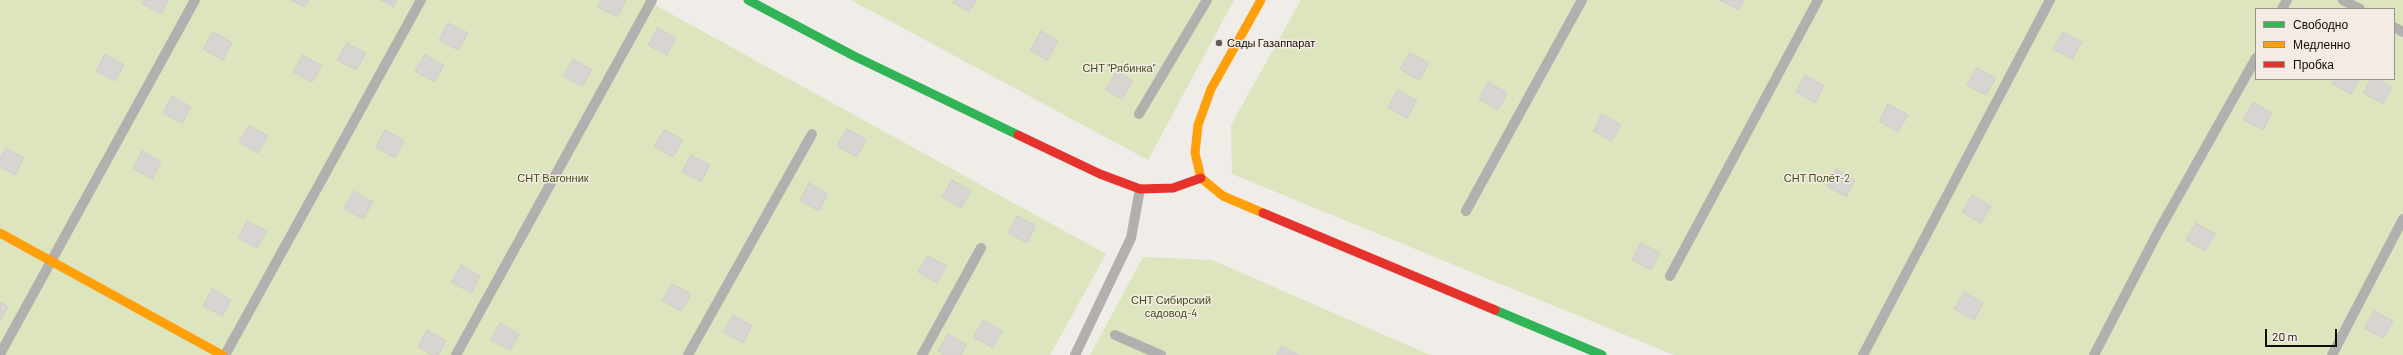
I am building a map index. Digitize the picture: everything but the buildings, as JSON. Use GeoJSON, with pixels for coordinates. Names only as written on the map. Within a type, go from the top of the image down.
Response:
{"type":"FeatureCollection","features":[{"type":"Feature","properties":{"kind":"street"},"geometry":{"type":"LineString","coordinates":[[748,0],[854,56],[1100,174],[1140,189],[1173,188],[1201,178]]}},
{"type":"Feature","properties":{"kind":"street"},"geometry":{"type":"LineString","coordinates":[[1261,0],[1211,89],[1198,126],[1195,153],[1201,178],[1223,196],[1602,355]]}},
{"type":"Feature","properties":{"kind":"street"},"geometry":{"type":"LineString","coordinates":[[0,233],[222,355]]}},
{"type":"Feature","properties":{"kind":"lane"},"geometry":{"type":"LineString","coordinates":[[0,354],[195,0]]}},
{"type":"Feature","properties":{"kind":"lane"},"geometry":{"type":"LineString","coordinates":[[225,355],[421,0]]}},
{"type":"Feature","properties":{"kind":"lane"},"geometry":{"type":"LineString","coordinates":[[456,355],[652,0]]}},
{"type":"Feature","properties":{"kind":"lane"},"geometry":{"type":"LineString","coordinates":[[1139,114],[1208,0]]}},
{"type":"Feature","properties":{"kind":"lane"},"geometry":{"type":"LineString","coordinates":[[1466,211],[1582,0]]}},
{"type":"Feature","properties":{"kind":"lane"},"geometry":{"type":"LineString","coordinates":[[1670,276],[1818,0]]}},
{"type":"Feature","properties":{"kind":"lane"},"geometry":{"type":"LineString","coordinates":[[1863,355],[2050,0]]}},
{"type":"Feature","properties":{"kind":"lane"},"geometry":{"type":"LineString","coordinates":[[2343,0],[2358,8]]}},
{"type":"Feature","properties":{"kind":"lane"},"geometry":{"type":"LineString","coordinates":[[2094,355],[2158,232],[2255,60]]}},
{"type":"Feature","properties":{"kind":"lane"},"geometry":{"type":"LineString","coordinates":[[688,355],[812,134]]}},
{"type":"Feature","properties":{"kind":"lane"},"geometry":{"type":"LineString","coordinates":[[1075,355],[1131,238],[1140,189]]}},
{"type":"Feature","properties":{"kind":"lane"},"geometry":{"type":"LineString","coordinates":[[2332,355],[2403,219]]}},
{"type":"Feature","properties":{"kind":"lane"},"geometry":{"type":"LineString","coordinates":[[922,355],[981,248]]}},
{"type":"Feature","properties":{"kind":"lane"},"geometry":{"type":"LineString","coordinates":[[1115,335],[1160,355]]}},
{"type":"Feature","properties":{"kind":"green space","name":"СНТ Вагонник"},"geometry":{"type":"Polygon","coordinates":[[[0,0],[646,0],[1106,254],[1050,355],[0,355],[0,0]]]}},
{"type":"Feature","properties":{"kind":"green space","name":"СНТ \"Рябинка\""},"geometry":{"type":"Polygon","coordinates":[[[851,0],[1234,0],[1148,160],[851,0]]]}},
{"type":"Feature","properties":{"kind":"green space","name":"СНТ Полёт-2"},"geometry":{"type":"Polygon","coordinates":[[[1301,0],[2403,0],[2403,355],[1674,355],[1232,174],[1231,125],[1301,0]]]}},
{"type":"Feature","properties":{"kind":"green space","name":"СНТ Сибирский садовод-4"},"geometry":{"type":"Polygon","coordinates":[[[1143,257],[1212,260],[1430,355],[1090,355],[1143,257]]]}},
{"type":"Feature","properties":{"kind":"traffic: fast"},"geometry":{"type":"LineString","coordinates":[[748,0],[854,56],[1018,135]]}},
{"type":"Feature","properties":{"kind":"traffic: fast"},"geometry":{"type":"LineString","coordinates":[[1495,310],[1602,355]]}},
{"type":"Feature","properties":{"kind":"traffic: slow"},"geometry":{"type":"LineString","coordinates":[[1261,0],[1211,89],[1198,125],[1195,153],[1201,178],[1223,196],[1263,213]]}},
{"type":"Feature","properties":{"kind":"traffic: slow"},"geometry":{"type":"LineString","coordinates":[[0,233],[222,355]]}},
{"type":"Feature","properties":{"kind":"traffic: jam"},"geometry":{"type":"LineString","coordinates":[[1018,135],[1100,174],[1140,189],[1173,188],[1201,178]]}},
{"type":"Feature","properties":{"kind":"traffic: jam"},"geometry":{"type":"LineString","coordinates":[[1263,213],[1495,310]]}},
{"type":"Feature","properties":{"kind":"place","name":"Сады Газаппарат"},"geometry":{"type":"Point","coordinates":[1219,43]}}]}
